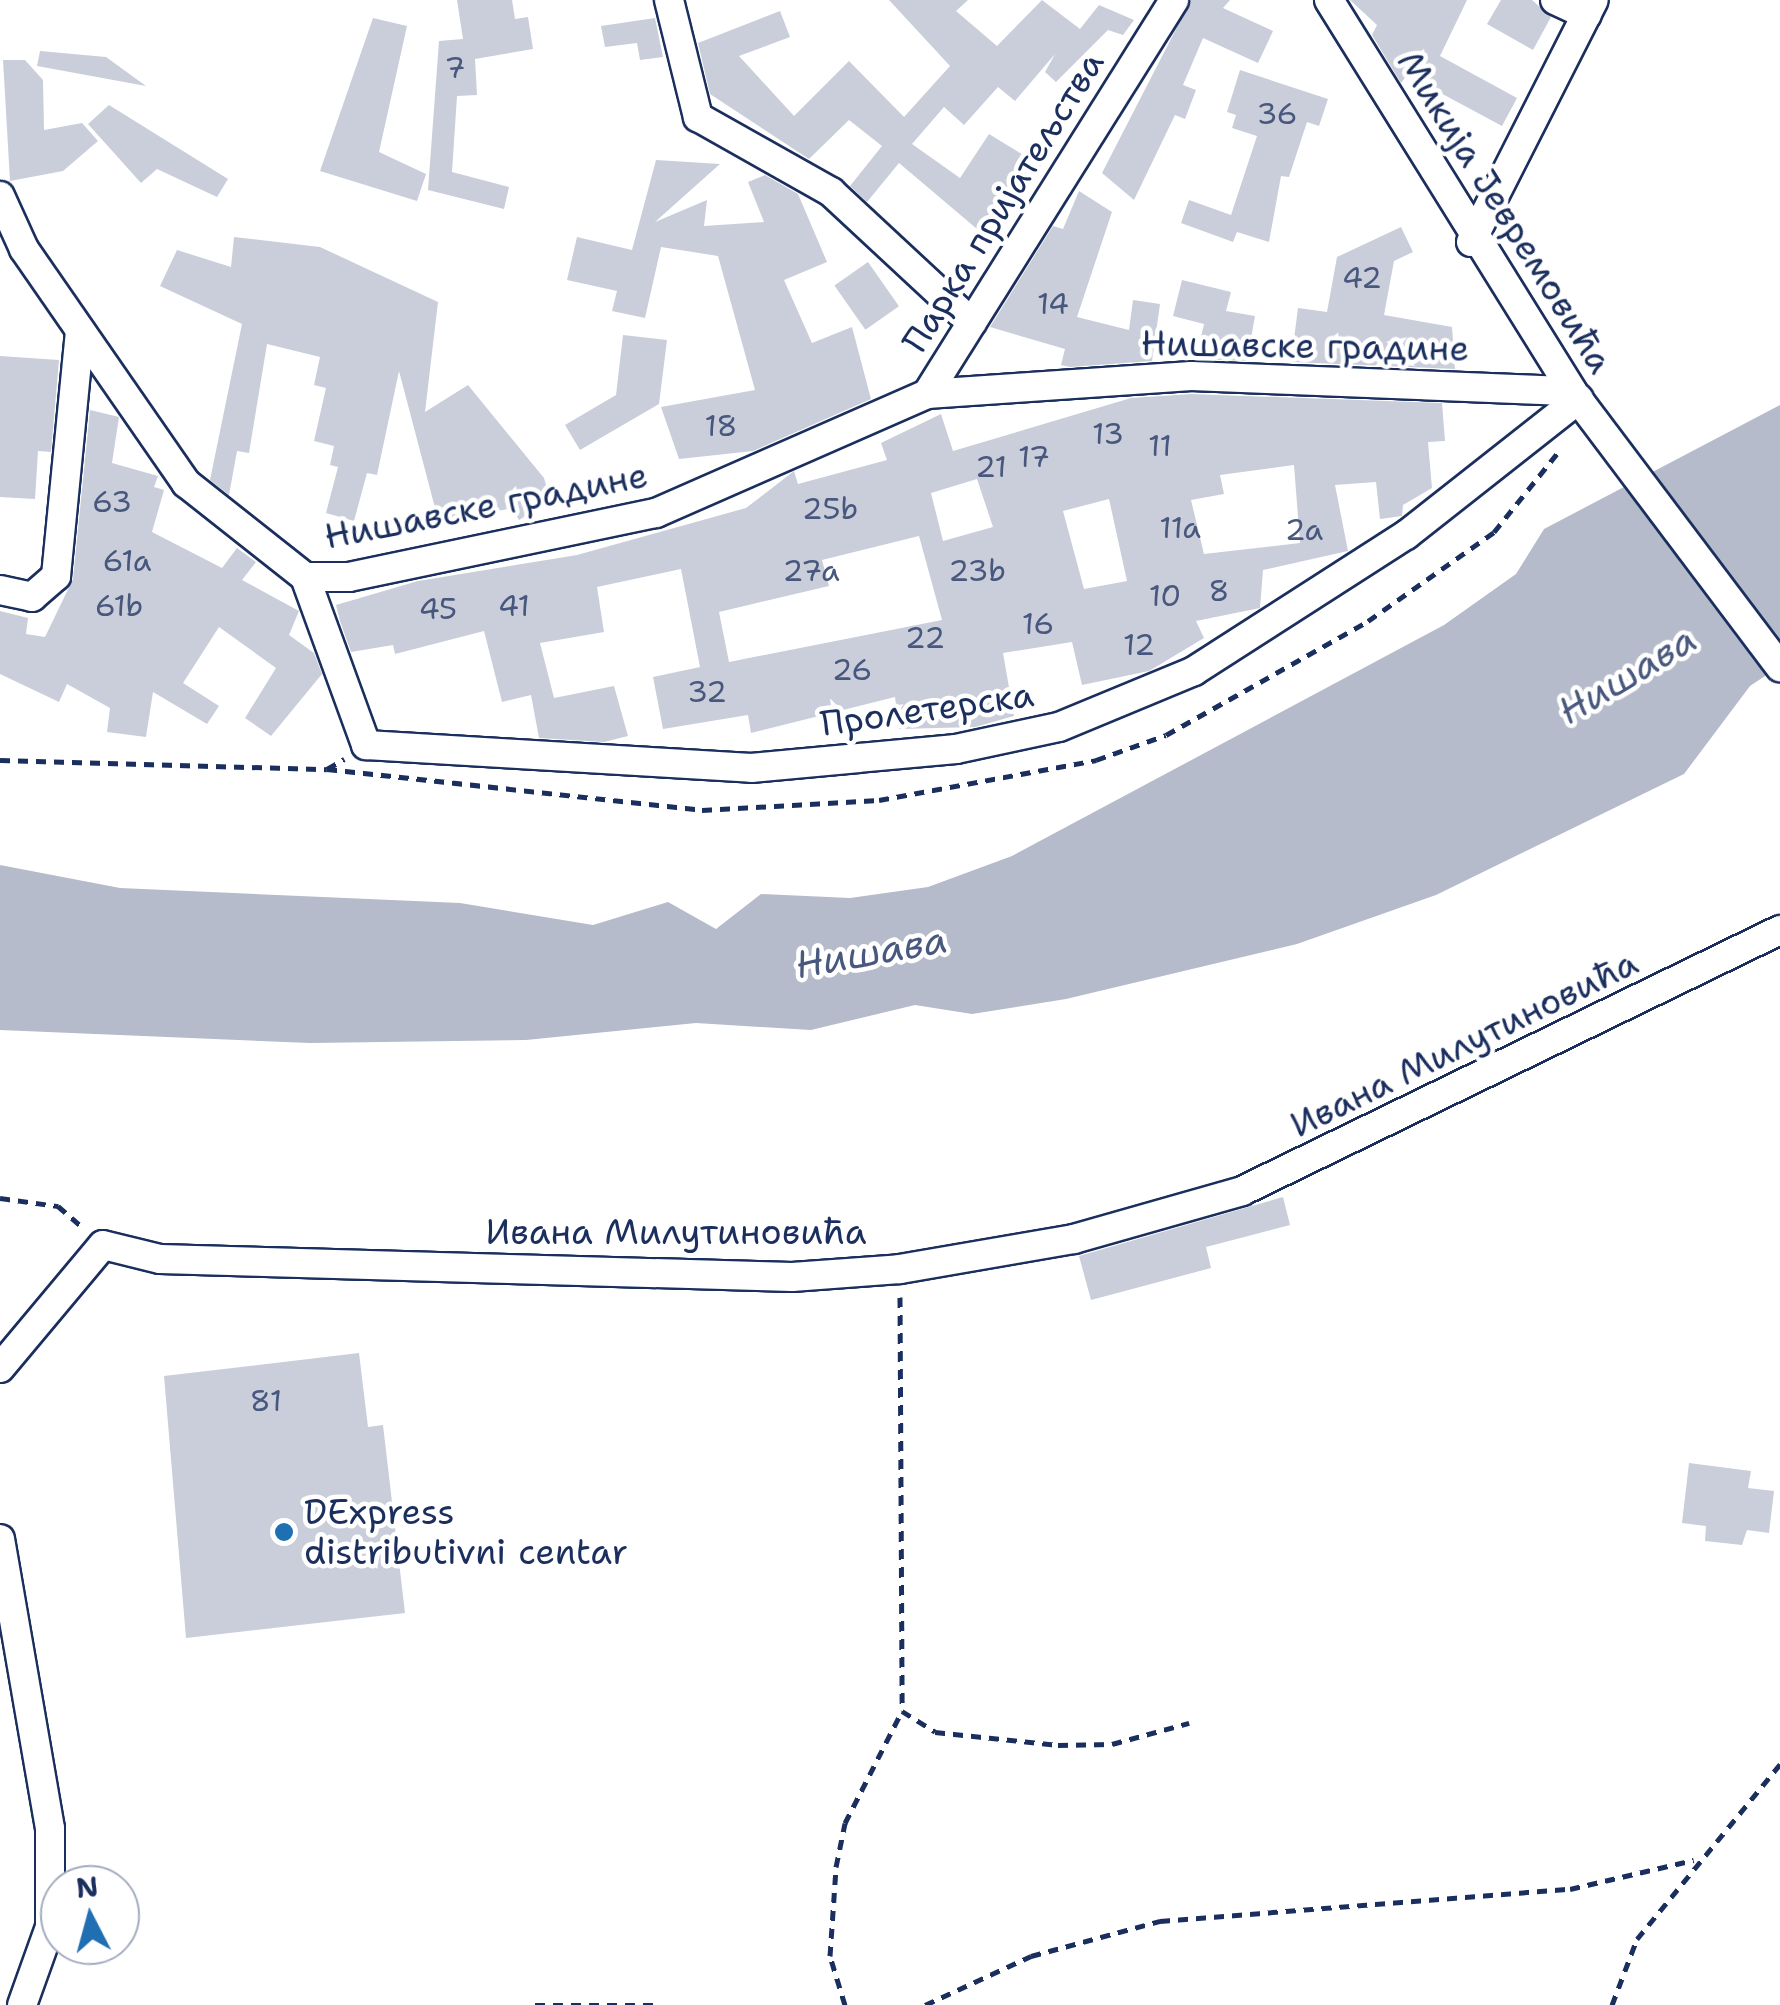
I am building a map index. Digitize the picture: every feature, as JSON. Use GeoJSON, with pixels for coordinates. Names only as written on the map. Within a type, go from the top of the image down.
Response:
{"type":"FeatureCollection","features":[{"type":"Feature","properties":{"kind":"street"},"geometry":{"type":"LineString","coordinates":[[669,0],[698,118],[831,192],[972,323]]}},
{"type":"Feature","properties":{"kind":"street","name":"Парка пријатељства"},"geometry":{"type":"LineString","coordinates":[[927,394],[1174,0]]}},
{"type":"Feature","properties":{"kind":"street","name":"Микија Јевремовића"},"geometry":{"type":"LineString","coordinates":[[1328,0],[1472,242],[1575,395],[1780,667]]}},
{"type":"Feature","properties":{"kind":"street"},"geometry":{"type":"LineString","coordinates":[[1472,242],[1591,8],[1555,0]]}},
{"type":"Feature","properties":{"kind":"street","name":"Нишавске градине"},"geometry":{"type":"LineString","coordinates":[[0,196],[80,333],[186,483],[305,577],[349,577],[656,513],[927,394],[1191,376],[1575,395]]}},
{"type":"Feature","properties":{"kind":"street"},"geometry":{"type":"LineString","coordinates":[[0,590],[32,597],[56,576],[80,333]]}},
{"type":"Feature","properties":{"kind":"street","name":"Пролетерска"},"geometry":{"type":"LineString","coordinates":[[366,745],[751,768],[956,749],[1060,728],[1164,686],[1302,604],[1575,395]]}},
{"type":"Feature","properties":{"kind":"street"},"geometry":{"type":"LineString","coordinates":[[305,577],[366,745]]}},
{"type":"Feature","properties":{"kind":"street","name":"Ивана Милутиновића"},"geometry":{"type":"LineString","coordinates":[[104,1245],[160,1259],[792,1277],[900,1269],[1074,1238],[1242,1192],[1780,930]]}},
{"type":"Feature","properties":{"kind":"street"},"geometry":{"type":"LineString","coordinates":[[0,1368],[104,1245]]}},
{"type":"Feature","properties":{"kind":"street"},"geometry":{"type":"LineString","coordinates":[[0,1540],[50,1829],[50,1927],[22,2005]]}},
{"type":"Feature","properties":{"kind":"path"},"geometry":{"type":"LineString","coordinates":[[0,760],[327,769],[366,745]]}},
{"type":"Feature","properties":{"kind":"path"},"geometry":{"type":"LineString","coordinates":[[0,1198],[58,1206],[104,1245]]}},
{"type":"Feature","properties":{"kind":"path"},"geometry":{"type":"LineString","coordinates":[[844,2005],[830,1956],[836,1867],[845,1823],[902,1711],[900,1269]]}},
{"type":"Feature","properties":{"kind":"path"},"geometry":{"type":"LineString","coordinates":[[902,1711],[935,1732],[1058,1745],[1112,1744],[1189,1724]]}},
{"type":"Feature","properties":{"kind":"path"},"geometry":{"type":"LineString","coordinates":[[1612,2005],[1636,1940],[1694,1860],[1780,1764]]}},
{"type":"Feature","properties":{"kind":"path"},"geometry":{"type":"LineString","coordinates":[[924,2005],[1031,1956],[1160,1921],[1570,1889],[1694,1860]]}},
{"type":"Feature","properties":{"kind":"path"},"geometry":{"type":"LineString","coordinates":[[535,2005],[658,2005]]}},
{"type":"Feature","properties":{"kind":"water","name":"Нишава"},"geometry":{"type":"Polygon","coordinates":[[[1780,405],[1780,666],[1750,686],[1684,774],[1436,895],[1297,944],[1066,999],[972,1014],[915,1005],[811,1030],[696,1023],[526,1040],[310,1043],[0,1030],[0,865],[120,888],[460,903],[593,925],[668,902],[716,929],[761,894],[850,898],[928,887],[1012,856],[1444,625],[1516,574],[1544,529],[1780,405]]]}},
{"type":"Feature","properties":{"kind":"building"},"geometry":{"type":"Polygon","coordinates":[[[457,0],[512,0],[515,19],[528,17],[533,49],[475,59],[477,95],[457,96],[452,172],[509,187],[504,209],[428,190],[439,41],[463,39],[457,0]]]}},
{"type":"Feature","properties":{"kind":"building"},"geometry":{"type":"Polygon","coordinates":[[[889,0],[968,0],[956,11],[997,46],[1042,0],[1080,29],[1099,5],[1134,20],[1123,35],[1108,30],[1056,82],[1045,72],[1055,54],[1015,101],[998,87],[964,125],[944,107],[912,144],[960,178],[989,134],[1041,166],[990,240],[899,163],[867,202],[850,186],[882,146],[849,120],[809,159],[710,94],[698,43],[780,11],[790,37],[739,56],[794,116],[849,61],[904,117],[950,66],[889,0]]]}},
{"type":"Feature","properties":{"kind":"building"},"geometry":{"type":"Polygon","coordinates":[[[1191,0],[1230,0],[1223,8],[1273,31],[1258,63],[1203,38],[1183,85],[1196,90],[1185,119],[1175,115],[1134,200],[1102,173],[1191,0]]]}},
{"type":"Feature","properties":{"kind":"building"},"geometry":{"type":"Polygon","coordinates":[[[1350,0],[1467,0],[1440,56],[1517,98],[1502,126],[1407,75],[1401,83],[1372,35],[1377,25],[1350,0]]]}},
{"type":"Feature","properties":{"kind":"building"},"geometry":{"type":"Polygon","coordinates":[[[1501,0],[1532,0],[1551,17],[1533,50],[1487,24],[1501,0]]]}},
{"type":"Feature","properties":{"kind":"building"},"geometry":{"type":"Polygon","coordinates":[[[373,18],[407,26],[379,152],[426,174],[417,201],[320,171],[373,18]]]}},
{"type":"Feature","properties":{"kind":"building"},"geometry":{"type":"Polygon","coordinates":[[[655,18],[663,57],[640,60],[637,43],[605,47],[601,26],[655,18]]]}},
{"type":"Feature","properties":{"kind":"building"},"geometry":{"type":"Polygon","coordinates":[[[40,51],[106,57],[146,86],[37,66],[40,51]]]}},
{"type":"Feature","properties":{"kind":"building"},"geometry":{"type":"Polygon","coordinates":[[[3,60],[25,60],[43,80],[44,130],[82,123],[98,141],[63,171],[10,181],[3,60]]]}},
{"type":"Feature","properties":{"kind":"building"},"geometry":{"type":"Polygon","coordinates":[[[1240,70],[1328,99],[1319,126],[1307,122],[1289,177],[1281,176],[1269,242],[1237,232],[1233,242],[1181,223],[1189,200],[1231,215],[1257,136],[1232,128],[1236,115],[1227,112],[1240,70]]]}},
{"type":"Feature","properties":{"kind":"building"},"geometry":{"type":"Polygon","coordinates":[[[109,105],[228,179],[217,197],[157,169],[141,183],[88,124],[109,105]]]}},
{"type":"Feature","properties":{"kind":"building"},"geometry":{"type":"Polygon","coordinates":[[[656,160],[720,164],[655,222],[707,200],[704,226],[764,222],[748,182],[765,175],[798,194],[827,262],[784,280],[812,343],[852,327],[871,399],[753,451],[679,459],[661,407],[755,390],[718,256],[661,247],[645,318],[612,311],[617,291],[567,280],[577,237],[632,250],[656,160]]]}},
{"type":"Feature","properties":{"kind":"building"},"geometry":{"type":"Polygon","coordinates":[[[1079,191],[1112,212],[1077,317],[1129,330],[1133,300],[1160,304],[1152,361],[1070,367],[1061,365],[1065,349],[990,327],[1053,226],[1063,229],[1079,191]]]}},
{"type":"Feature","properties":{"kind":"building"},"geometry":{"type":"Polygon","coordinates":[[[1401,227],[1413,252],[1394,261],[1384,315],[1452,327],[1455,369],[1291,362],[1298,308],[1327,312],[1337,257],[1401,227]]]}},
{"type":"Feature","properties":{"kind":"building"},"geometry":{"type":"Polygon","coordinates":[[[234,237],[320,247],[438,302],[425,412],[468,385],[544,478],[551,501],[519,520],[512,508],[439,523],[399,371],[377,475],[367,473],[354,521],[326,513],[338,467],[330,465],[334,446],[314,441],[326,388],[314,385],[320,357],[267,344],[249,453],[237,451],[229,495],[210,480],[242,324],[160,286],[177,250],[231,267],[234,237]]]}},
{"type":"Feature","properties":{"kind":"building"},"geometry":{"type":"Polygon","coordinates":[[[868,262],[899,306],[865,330],[834,286],[868,262]]]}},
{"type":"Feature","properties":{"kind":"building"},"geometry":{"type":"Polygon","coordinates":[[[1182,280],[1231,292],[1226,311],[1255,316],[1247,361],[1196,359],[1204,324],[1173,316],[1182,280]]]}},
{"type":"Feature","properties":{"kind":"building"},"geometry":{"type":"Polygon","coordinates":[[[623,335],[667,340],[659,404],[580,450],[565,425],[616,395],[623,335]]]}},
{"type":"Feature","properties":{"kind":"building"},"geometry":{"type":"Polygon","coordinates":[[[0,356],[59,360],[51,452],[38,451],[35,499],[0,497],[0,356]]]}},
{"type":"Feature","properties":{"kind":"building"},"geometry":{"type":"Polygon","coordinates":[[[1191,394],[1442,403],[1445,441],[1428,442],[1432,488],[1403,505],[1402,516],[1380,519],[1376,482],[1335,485],[1348,551],[1263,570],[1260,608],[1196,621],[1204,638],[1149,671],[1082,685],[1072,642],[1003,653],[1014,716],[975,727],[899,729],[895,697],[751,733],[748,715],[663,729],[653,677],[700,667],[681,569],[597,587],[604,632],[540,643],[554,698],[614,686],[628,736],[604,742],[539,738],[531,695],[502,702],[484,631],[395,654],[393,645],[351,652],[340,621],[336,605],[418,581],[577,555],[746,508],[794,471],[798,484],[887,460],[881,443],[941,414],[953,451],[1131,398],[1191,394]],[[1294,465],[1220,475],[1224,494],[1191,500],[1204,554],[1300,543],[1294,465]],[[977,479],[931,493],[943,541],[993,527],[977,479]],[[1109,499],[1063,511],[1084,589],[1127,581],[1109,499]],[[919,536],[822,560],[829,586],[719,612],[729,662],[942,620],[919,536]]]}},
{"type":"Feature","properties":{"kind":"building"},"geometry":{"type":"Polygon","coordinates":[[[90,410],[119,417],[112,463],[158,476],[154,487],[164,490],[152,532],[222,568],[237,548],[256,562],[242,580],[299,611],[289,635],[314,653],[322,674],[271,736],[245,718],[276,668],[219,627],[183,683],[219,706],[207,724],[153,692],[146,737],[107,732],[110,708],[67,684],[59,702],[0,674],[0,611],[28,618],[26,634],[45,637],[73,579],[90,410]]]}},
{"type":"Feature","properties":{"kind":"building"},"geometry":{"type":"Polygon","coordinates":[[[1283,1197],[1290,1225],[1206,1247],[1211,1268],[1091,1300],[1079,1256],[1283,1197]]]}},
{"type":"Feature","properties":{"kind":"building","name":"DExpress distributivni centar"},"geometry":{"type":"Polygon","coordinates":[[[359,1353],[368,1427],[383,1425],[405,1613],[186,1638],[164,1376],[359,1353]]]}},
{"type":"Feature","properties":{"kind":"building"},"geometry":{"type":"Polygon","coordinates":[[[1689,1463],[1751,1471],[1748,1488],[1774,1491],[1769,1533],[1747,1530],[1742,1545],[1705,1541],[1706,1526],[1682,1523],[1689,1463]]]}},
{"type":"Feature","properties":{"kind":"place","name":"DExpress distributivni centar"},"geometry":{"type":"Point","coordinates":[284,1532]}}]}
